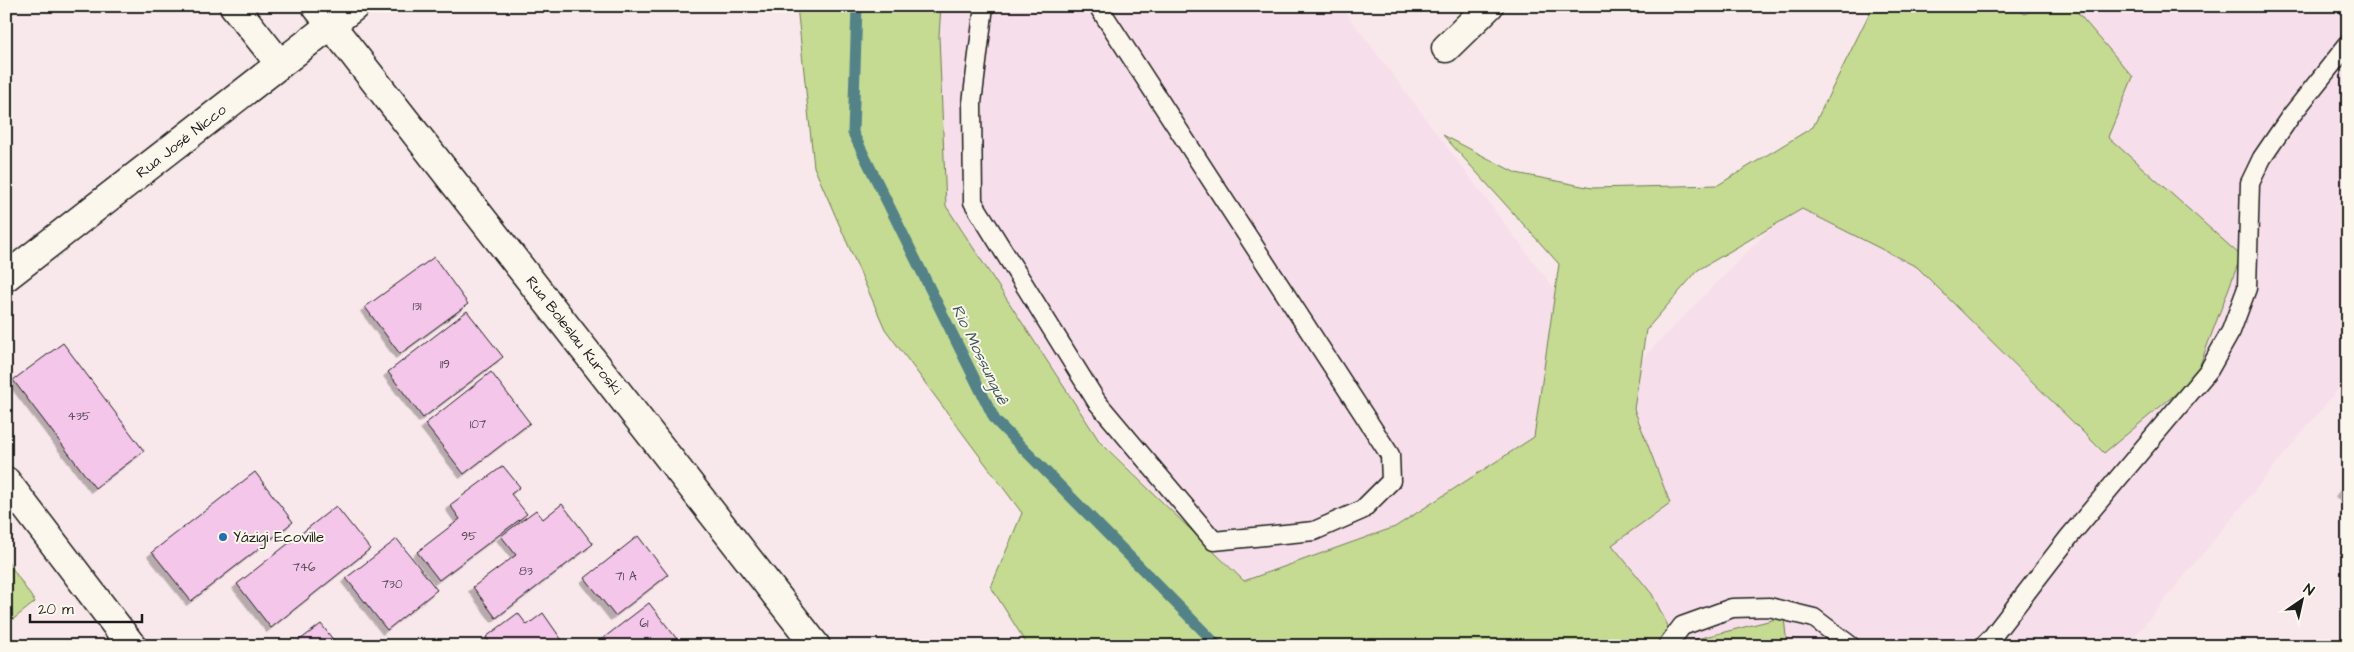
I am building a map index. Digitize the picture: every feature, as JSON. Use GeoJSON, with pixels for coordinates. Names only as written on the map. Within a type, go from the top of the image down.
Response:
{"type":"FeatureCollection","features":[{"type":"Feature","properties":{"kind":"street"},"geometry":{"type":"LineString","coordinates":[[234,6],[280,64]]}},
{"type":"Feature","properties":{"kind":"street","name":"Rua José Nicco"},"geometry":{"type":"LineString","coordinates":[[6,277],[280,64],[324,15],[355,6]]}},
{"type":"Feature","properties":{"kind":"street"},"geometry":{"type":"LineString","coordinates":[[1446,48],[1489,6]]}},
{"type":"Feature","properties":{"kind":"street","name":"Rua Boleslau Kuroski"},"geometry":{"type":"LineString","coordinates":[[324,15],[816,646]]}},
{"type":"Feature","properties":{"kind":"street"},"geometry":{"type":"LineString","coordinates":[[6,481],[132,646]]}},
{"type":"Feature","properties":{"kind":"lane"},"geometry":{"type":"LineString","coordinates":[[984,6],[972,103],[973,202],[1097,402],[1214,540],[1314,531],[1362,510],[1391,481],[1390,455],[1098,6]]}},
{"type":"Feature","properties":{"kind":"lane"},"geometry":{"type":"LineString","coordinates":[[1982,646],[1992,637],[2069,537],[2209,370],[2231,331],[2247,288],[2250,183],[2262,158],[2290,117],[2348,44]]}},
{"type":"Feature","properties":{"kind":"lane"},"geometry":{"type":"LineString","coordinates":[[1667,646],[1682,626],[1732,608],[1769,607],[1814,618],[1851,646]]}},
{"type":"Feature","properties":{"kind":"shaded area"},"geometry":{"type":"Polygon","coordinates":[[[941,6],[1341,6],[1588,334],[1534,437],[1395,527],[1244,581],[1096,435],[946,206],[939,36],[941,6]]]}},
{"type":"Feature","properties":{"kind":"shaded area"},"geometry":{"type":"Polygon","coordinates":[[[1990,6],[2348,6],[2348,377],[2127,646],[1358,646],[1990,6]]]}},
{"type":"Feature","properties":{"kind":"green space"},"geometry":{"type":"Polygon","coordinates":[[[797,6],[941,6],[939,36],[946,206],[1100,442],[1244,581],[1395,527],[1534,437],[1559,264],[1443,135],[1516,173],[1592,188],[1718,185],[1813,127],[1873,6],[2013,6],[2025,14],[2038,6],[2072,6],[2133,77],[2108,137],[2241,256],[2195,378],[2104,453],[1917,267],[1802,209],[1698,270],[1646,330],[1634,409],[1670,503],[1612,545],[1652,594],[1677,644],[1784,617],[1787,646],[1028,646],[991,587],[1022,513],[885,329],[814,167],[797,6]]]}},
{"type":"Feature","properties":{"kind":"green space"},"geometry":{"type":"Polygon","coordinates":[[[6,559],[35,602],[6,625],[6,559]]]}},
{"type":"Feature","properties":{"kind":"building"},"geometry":{"type":"Polygon","coordinates":[[[434,257],[468,304],[400,354],[365,307],[434,257]]]}},
{"type":"Feature","properties":{"kind":"building"},"geometry":{"type":"Polygon","coordinates":[[[467,311],[503,357],[423,418],[388,372],[467,311]]]}},
{"type":"Feature","properties":{"kind":"building"},"geometry":{"type":"Polygon","coordinates":[[[63,343],[144,451],[95,488],[13,380],[63,343]]]}},
{"type":"Feature","properties":{"kind":"building"},"geometry":{"type":"Polygon","coordinates":[[[491,372],[530,423],[464,474],[425,424],[491,372]]]}},
{"type":"Feature","properties":{"kind":"building"},"geometry":{"type":"Polygon","coordinates":[[[503,466],[520,487],[511,494],[527,514],[439,580],[417,552],[460,519],[450,505],[503,466]]]}},
{"type":"Feature","properties":{"kind":"building","name":"Yázigi Ecoville"},"geometry":{"type":"Polygon","coordinates":[[[255,472],[293,522],[191,601],[152,552],[255,472]]]}},
{"type":"Feature","properties":{"kind":"building"},"geometry":{"type":"Polygon","coordinates":[[[2348,482],[2348,498],[2340,492],[2348,482]]]}},
{"type":"Feature","properties":{"kind":"building"},"geometry":{"type":"Polygon","coordinates":[[[562,504],[593,544],[496,618],[473,587],[516,555],[501,536],[536,510],[543,519],[562,504]]]}},
{"type":"Feature","properties":{"kind":"building"},"geometry":{"type":"Polygon","coordinates":[[[336,506],[370,549],[271,628],[237,584],[336,506]]]}},
{"type":"Feature","properties":{"kind":"building"},"geometry":{"type":"Polygon","coordinates":[[[638,536],[668,575],[615,616],[585,578],[638,536]]]}},
{"type":"Feature","properties":{"kind":"building"},"geometry":{"type":"Polygon","coordinates":[[[397,539],[437,590],[387,630],[346,578],[397,539]]]}},
{"type":"Feature","properties":{"kind":"building"},"geometry":{"type":"Polygon","coordinates":[[[649,603],[680,643],[676,646],[593,646],[649,603]]]}},
{"type":"Feature","properties":{"kind":"building"},"geometry":{"type":"Polygon","coordinates":[[[518,613],[527,625],[543,613],[566,646],[492,646],[486,637],[518,613]]]}},
{"type":"Feature","properties":{"kind":"building"},"geometry":{"type":"Polygon","coordinates":[[[321,624],[338,646],[292,646],[321,624]]]}},
{"type":"Feature","properties":{"kind":"waterway","name":"Rio Mossunguê"},"geometry":{"type":"LineString","coordinates":[[857,6],[853,133],[995,420],[1218,646]]}},
{"type":"Feature","properties":{"kind":"place","name":"Yázigi Ecoville"},"geometry":{"type":"Point","coordinates":[223,537]}}]}
